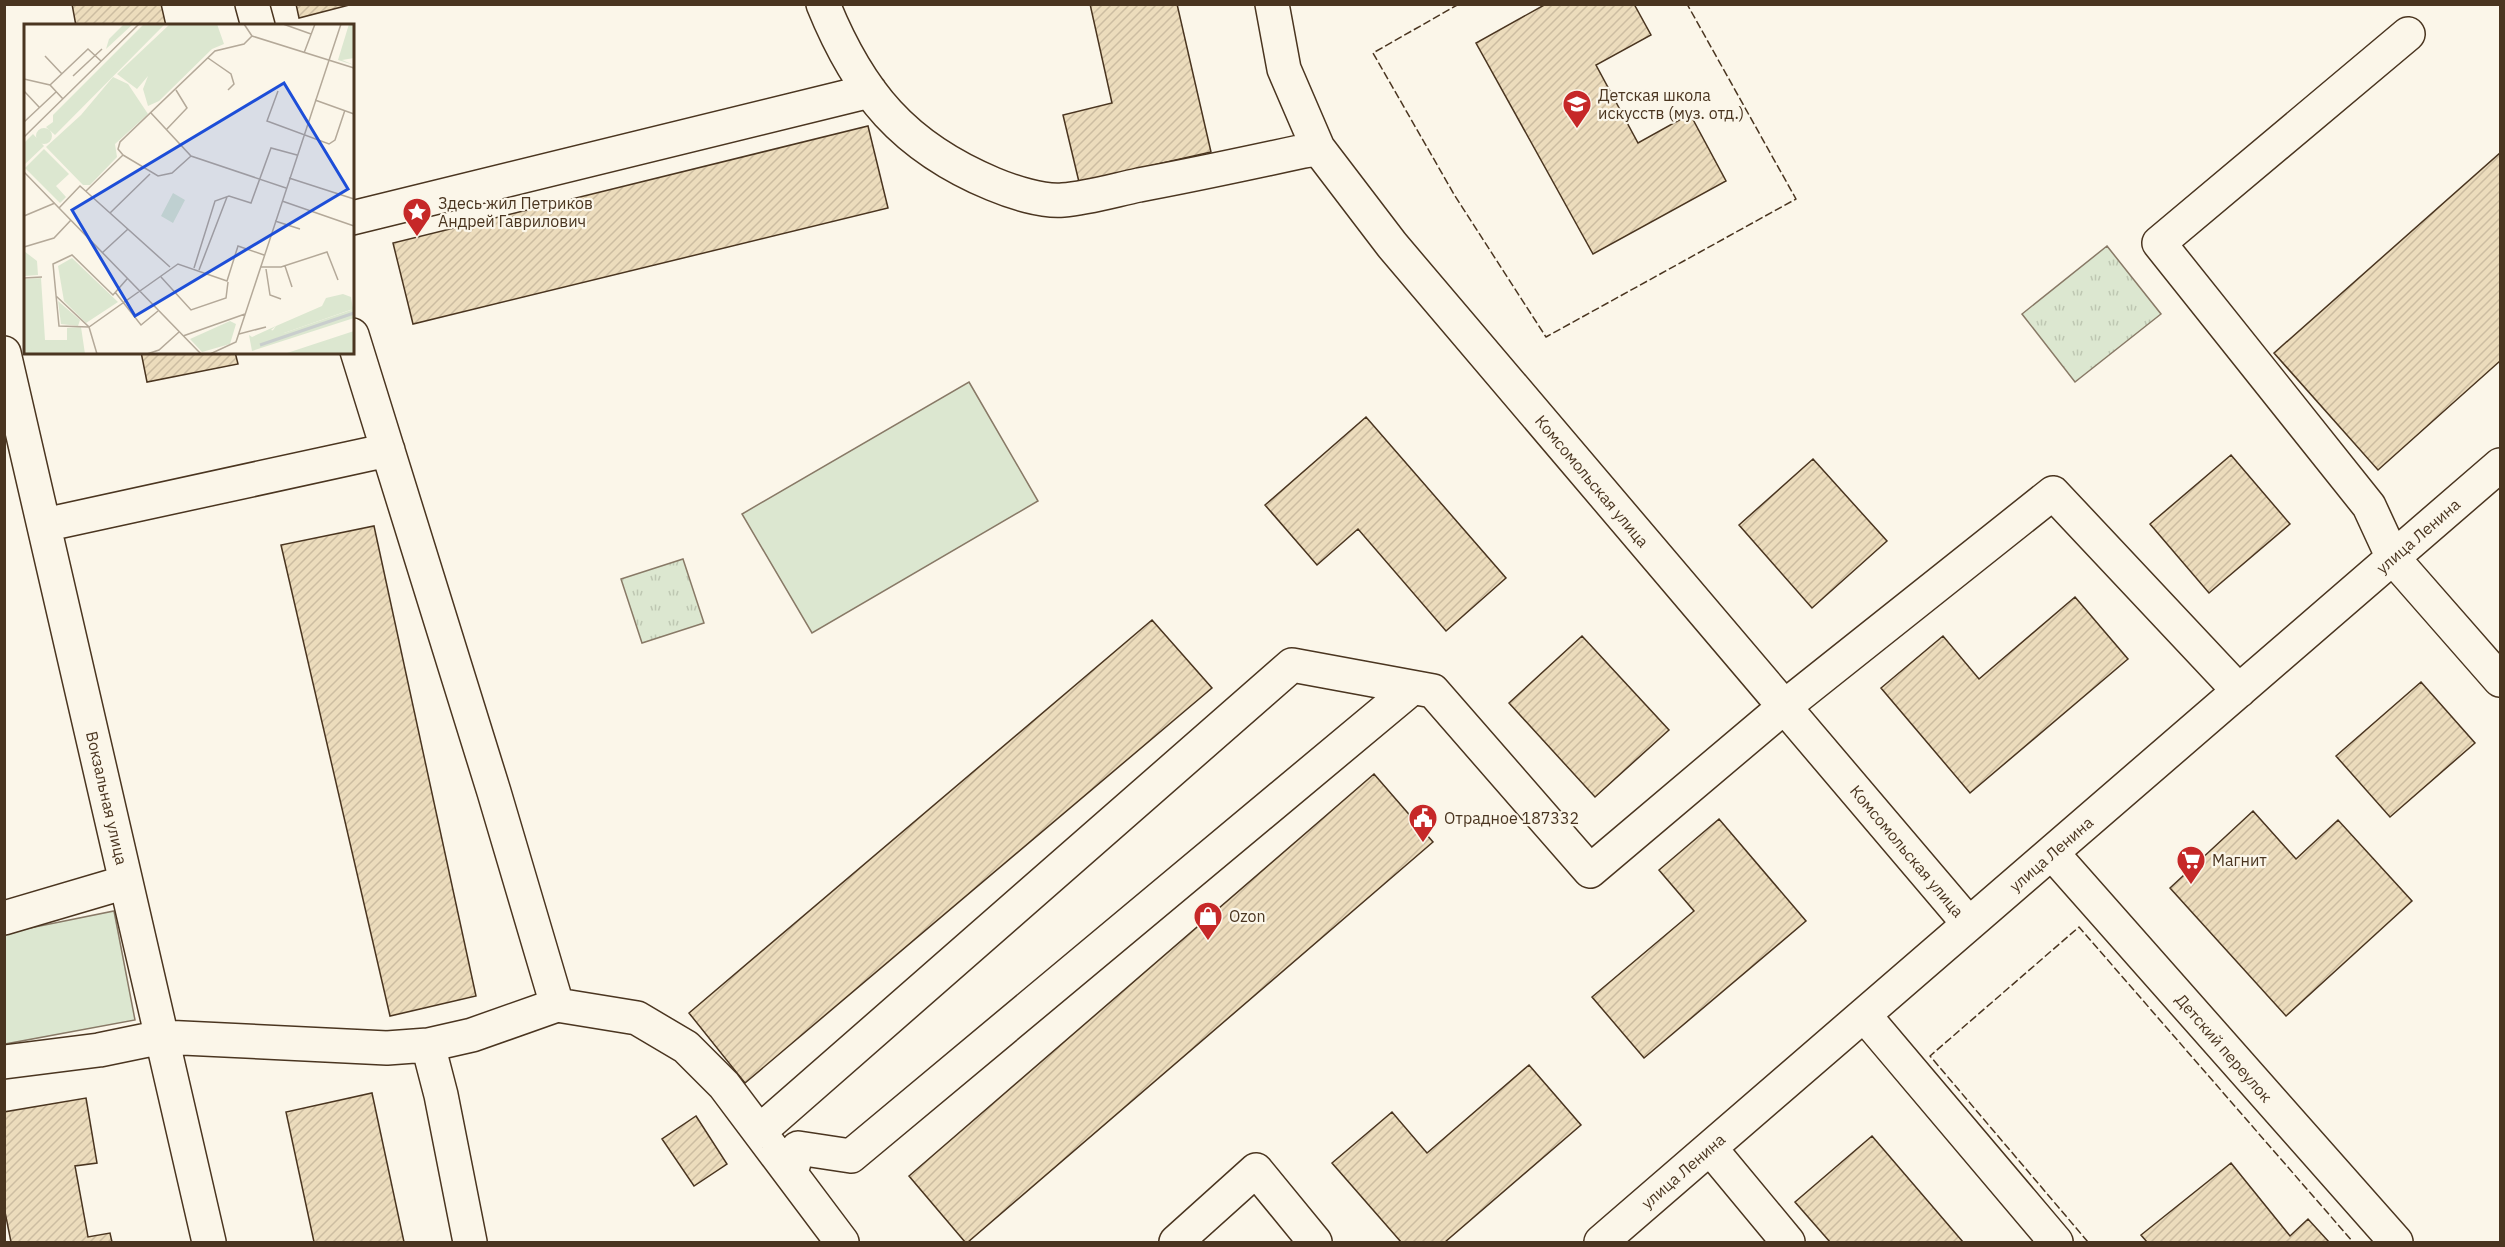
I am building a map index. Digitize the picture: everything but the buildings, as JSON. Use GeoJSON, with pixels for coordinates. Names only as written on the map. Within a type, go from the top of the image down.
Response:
{"type":"FeatureCollection","features":[{"type":"Feature","properties":{"kind":"street"},"geometry":{"type":"LineString","coordinates":[[252,4],[257,24]]}},
{"type":"Feature","properties":{"kind":"street"},"geometry":{"type":"LineString","coordinates":[[823,4],[837,37],[870,91],[896,124],[928,151],[962,171],[1013,192],[1062,200],[1318,148]]}},
{"type":"Feature","properties":{"kind":"street","name":"Комсомольская улица"},"geometry":{"type":"LineString","coordinates":[[1272,4],[1284,69],[1318,148],[1392,245],[1969,924]]}},
{"type":"Feature","properties":{"kind":"street"},"geometry":{"type":"LineString","coordinates":[[2408,34],[2158,243],[2369,506],[2393,558],[2500,680]]}},
{"type":"Feature","properties":{"kind":"street"},"geometry":{"type":"LineString","coordinates":[[354,218],[870,91]]}},
{"type":"Feature","properties":{"kind":"street"},"geometry":{"type":"LineString","coordinates":[[354,341],[494,792],[556,1005]]}},
{"type":"Feature","properties":{"kind":"street","name":"Вокзальная улица"},"geometry":{"type":"LineString","coordinates":[[4,353],[209,1242]]}},
{"type":"Feature","properties":{"kind":"street"},"geometry":{"type":"LineString","coordinates":[[44,525],[388,450]]}},
{"type":"Feature","properties":{"kind":"street","name":"улица Ленина"},"geometry":{"type":"LineString","coordinates":[[1601,1242],[2500,465]]}},
{"type":"Feature","properties":{"kind":"street"},"geometry":{"type":"LineString","coordinates":[[760,1131],[1292,665],[1433,691],[1590,871],[1784,707],[2053,493],[2239,691]]}},
{"type":"Feature","properties":{"kind":"street"},"geometry":{"type":"LineString","coordinates":[[794,1161],[851,1156],[1412,688]]}},
{"type":"Feature","properties":{"kind":"street","name":"Детский переулок"},"geometry":{"type":"LineString","coordinates":[[2052,853],[2396,1242]]}},
{"type":"Feature","properties":{"kind":"street"},"geometry":{"type":"LineString","coordinates":[[4,918],[126,882]]}},
{"type":"Feature","properties":{"kind":"street"},"geometry":{"type":"LineString","coordinates":[[4,1062],[99,1050],[162,1037],[387,1048],[428,1045],[472,1035],[556,1005],[637,1018],[686,1047],[724,1085],[760,1131],[794,1161],[842,1242]]}},
{"type":"Feature","properties":{"kind":"street"},"geometry":{"type":"LineString","coordinates":[[1864,1015],[2056,1242]]}},
{"type":"Feature","properties":{"kind":"street"},"geometry":{"type":"LineString","coordinates":[[428,1045],[441,1095],[470,1242]]}},
{"type":"Feature","properties":{"kind":"street"},"geometry":{"type":"LineString","coordinates":[[785,1108],[794,1161]]}},
{"type":"Feature","properties":{"kind":"street"},"geometry":{"type":"LineString","coordinates":[[1710,1148],[1788,1242]]}},
{"type":"Feature","properties":{"kind":"street"},"geometry":{"type":"LineString","coordinates":[[1176,1242],[1256,1170],[1315,1242]]}},
{"type":"Feature","properties":{"kind":"green space"},"geometry":{"type":"Polygon","coordinates":[[[2107,246],[2161,314],[2075,382],[2022,314],[2107,246]]]}},
{"type":"Feature","properties":{"kind":"green space"},"geometry":{"type":"Polygon","coordinates":[[[969,382],[1038,501],[812,633],[742,514],[969,382]]]}},
{"type":"Feature","properties":{"kind":"green space"},"geometry":{"type":"Polygon","coordinates":[[[683,559],[704,623],[642,643],[621,579],[683,559]]]}},
{"type":"Feature","properties":{"kind":"green space"},"geometry":{"type":"Polygon","coordinates":[[[114,911],[135,1020],[5,1044],[5,933],[114,911]]]}},
{"type":"Feature","properties":{"kind":"fence"},"geometry":{"type":"LineString","coordinates":[[1459,4],[1373,53],[1455,196],[1546,337],[1796,199],[1687,4]]}},
{"type":"Feature","properties":{"kind":"fence"},"geometry":{"type":"LineString","coordinates":[[2088,1242],[1930,1056],[2079,927],[2353,1242]]}},
{"type":"Feature","properties":{"kind":"place","name":"Детская школа искусств (муз. отд.)"},"geometry":{"type":"Point","coordinates":[1577,130]}},
{"type":"Feature","properties":{"kind":"place","name":"Здесь жил Петриков Андрей Гаврилович"},"geometry":{"type":"Point","coordinates":[417,238]}},
{"type":"Feature","properties":{"kind":"place","name":"Отрадное 187332"},"geometry":{"type":"Point","coordinates":[1423,844]}},
{"type":"Feature","properties":{"kind":"place","name":"Магнит"},"geometry":{"type":"Point","coordinates":[2191,886]}},
{"type":"Feature","properties":{"kind":"place","name":"Ozon"},"geometry":{"type":"Point","coordinates":[1208,942]}}]}
